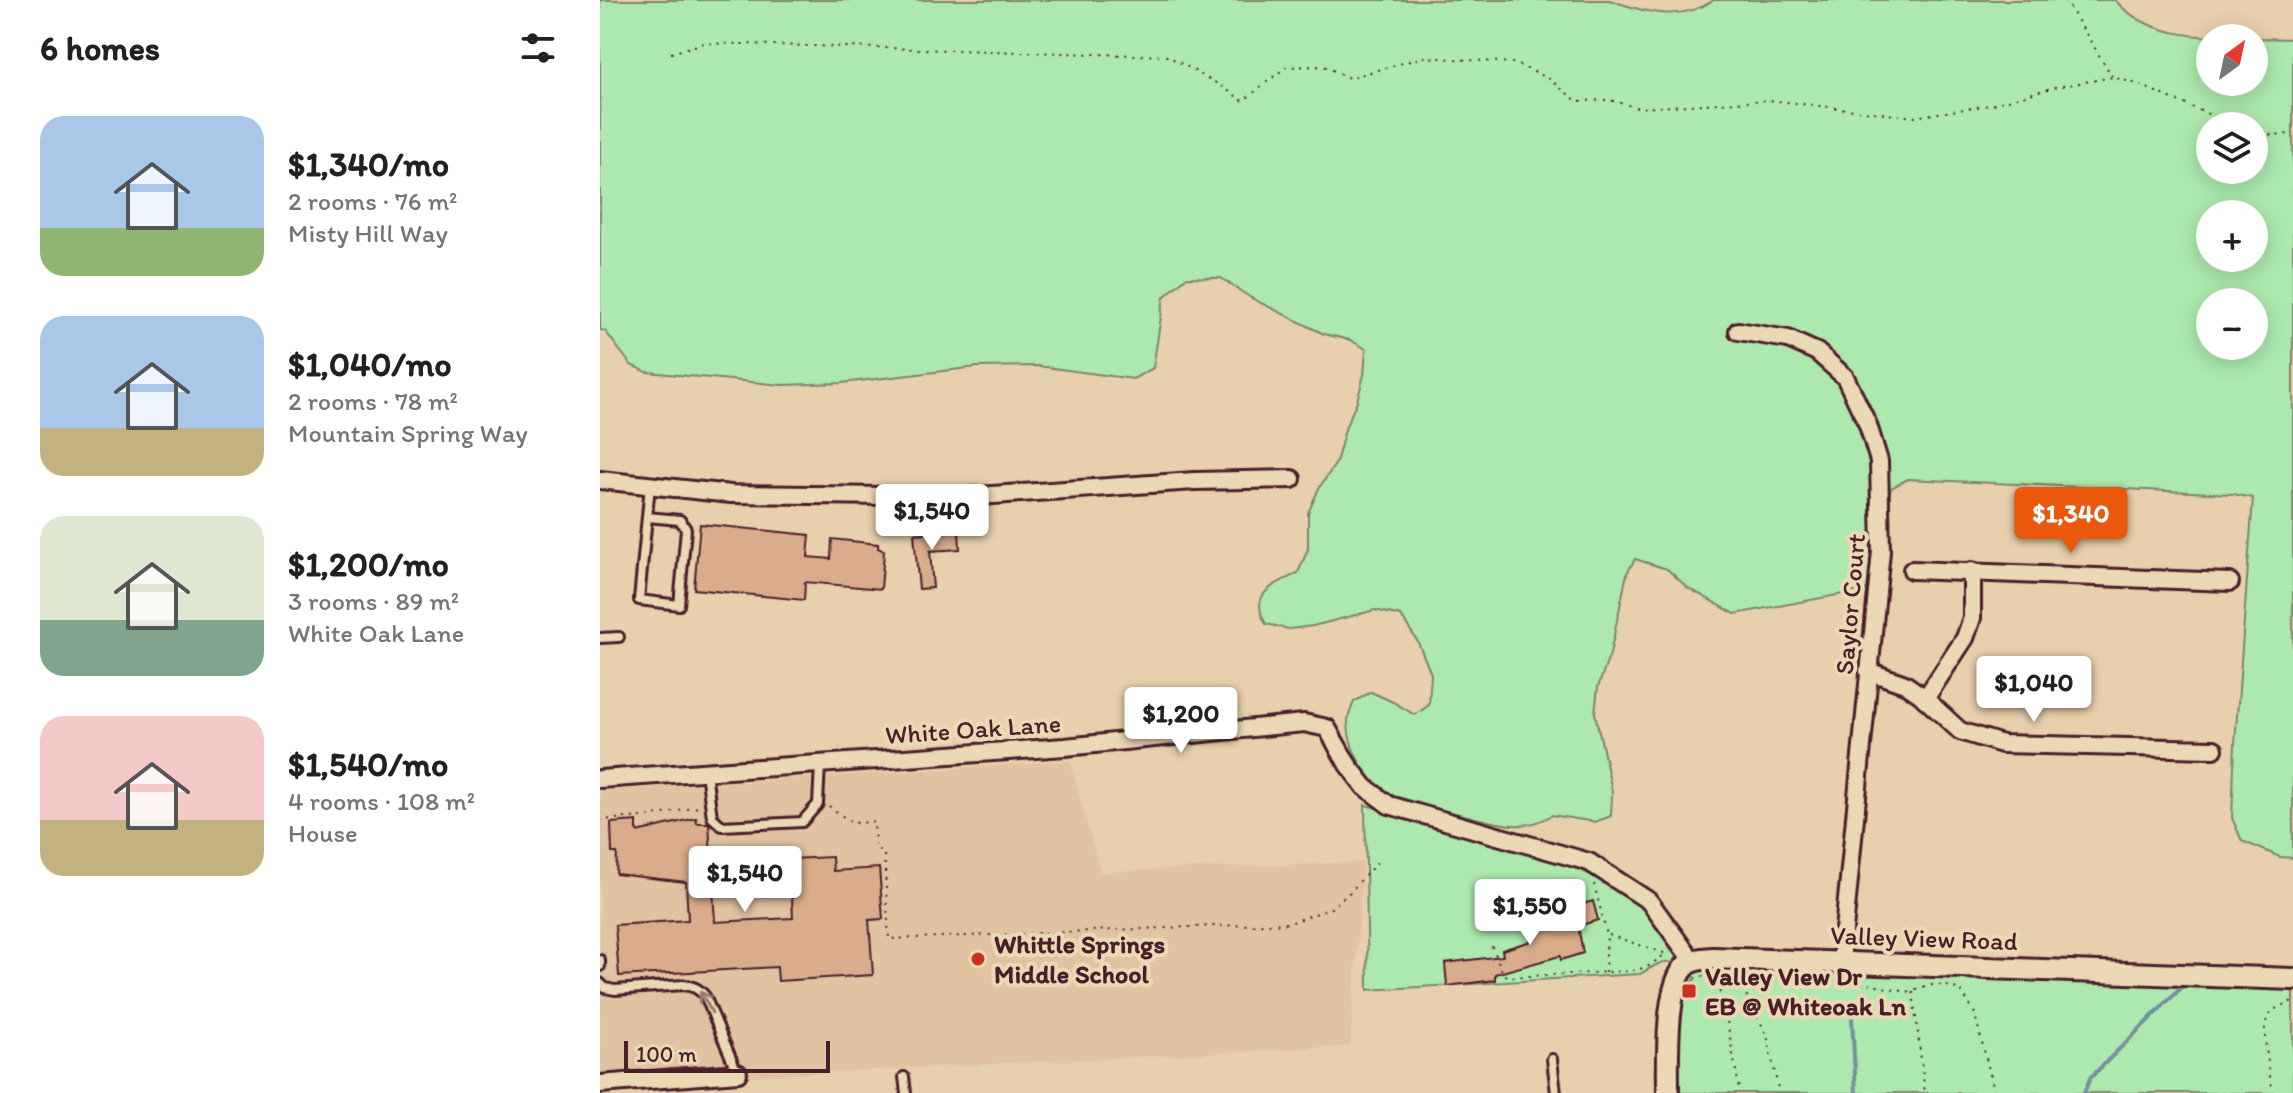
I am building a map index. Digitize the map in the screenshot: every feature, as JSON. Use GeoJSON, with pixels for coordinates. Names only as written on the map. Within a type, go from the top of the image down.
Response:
{"type":"FeatureCollection","features":[{"type":"Feature","properties":{"kind":"street","name":"Saylor Court"},"geometry":{"type":"LineString","coordinates":[[1738,331],[1788,339],[1817,352],[1845,377],[1868,425],[1879,461],[1881,551],[1841,961]]}},
{"type":"Feature","properties":{"kind":"street"},"geometry":{"type":"LineString","coordinates":[[600,480],[731,494],[964,497],[1179,481],[1292,479]]}},
{"type":"Feature","properties":{"kind":"street"},"geometry":{"type":"LineString","coordinates":[[1912,570],[2230,582]]}},
{"type":"Feature","properties":{"kind":"street"},"geometry":{"type":"LineString","coordinates":[[1925,699],[1965,638],[1972,618],[1972,571]]}},
{"type":"Feature","properties":{"kind":"street"},"geometry":{"type":"LineString","coordinates":[[1868,671],[1905,684],[1960,731],[2002,744],[2214,749]]}},
{"type":"Feature","properties":{"kind":"street","name":"White Oak Lane"},"geometry":{"type":"LineString","coordinates":[[600,779],[1065,747],[1304,723],[1327,728],[1365,787],[1389,805],[1589,862],[1620,879],[1649,901],[1697,968]]}},
{"type":"Feature","properties":{"kind":"street","name":"Valley View Road"},"geometry":{"type":"LineString","coordinates":[[1697,968],[1713,958],[2293,979]]}},
{"type":"Feature","properties":{"kind":"street"},"geometry":{"type":"LineString","coordinates":[[1668,1093],[1669,1028],[1675,983],[1683,968],[1697,968]]}},
{"type":"Feature","properties":{"kind":"street"},"geometry":{"type":"LineString","coordinates":[[600,1084],[738,1073]]}},
{"type":"Feature","properties":{"kind":"lane"},"geometry":{"type":"LineString","coordinates":[[647,517],[684,523],[679,605],[639,600],[650,485]]}},
{"type":"Feature","properties":{"kind":"lane"},"geometry":{"type":"LineString","coordinates":[[600,638],[619,637]]}},
{"type":"Feature","properties":{"kind":"lane"},"geometry":{"type":"LineString","coordinates":[[706,772],[712,817],[722,826],[802,822],[818,804],[820,765]]}},
{"type":"Feature","properties":{"kind":"lane"},"geometry":{"type":"LineString","coordinates":[[600,983],[605,988],[615,990],[694,986],[705,996],[738,1073]]}},
{"type":"Feature","properties":{"kind":"lane"},"geometry":{"type":"LineString","coordinates":[[1552,1059],[1556,1093]]}},
{"type":"Feature","properties":{"kind":"lane"},"geometry":{"type":"LineString","coordinates":[[904,1077],[906,1093]]}},
{"type":"Feature","properties":{"kind":"path"},"geometry":{"type":"LineString","coordinates":[[2065,0],[2113,77]]}},
{"type":"Feature","properties":{"kind":"path"},"geometry":{"type":"LineString","coordinates":[[671,53],[704,43],[1168,56],[1243,101],[1286,67],[1324,66],[1349,78],[1424,57],[1513,63],[1548,78],[1577,101],[1609,100],[1639,108],[1769,100],[1914,117],[1990,105],[2051,88],[2113,77],[2203,112]]}},
{"type":"Feature","properties":{"kind":"path"},"geometry":{"type":"LineString","coordinates":[[2268,135],[2293,134]]}},
{"type":"Feature","properties":{"kind":"path"},"geometry":{"type":"LineString","coordinates":[[819,798],[852,823],[874,822],[875,847],[884,854],[889,939],[1290,923],[1331,908],[1380,859]]}},
{"type":"Feature","properties":{"kind":"path"},"geometry":{"type":"LineString","coordinates":[[600,820],[654,816],[699,806]]}},
{"type":"Feature","properties":{"kind":"path"},"geometry":{"type":"LineString","coordinates":[[1594,883],[1607,935],[1605,973]]}},
{"type":"Feature","properties":{"kind":"path"},"geometry":{"type":"LineString","coordinates":[[1607,935],[1672,957]]}},
{"type":"Feature","properties":{"kind":"path"},"geometry":{"type":"LineString","coordinates":[[1492,946],[1502,971],[1508,977],[1640,970],[1667,954]]}},
{"type":"Feature","properties":{"kind":"path"},"geometry":{"type":"LineString","coordinates":[[1697,968],[1716,984],[1723,999],[1740,1093]]}},
{"type":"Feature","properties":{"kind":"path"},"geometry":{"type":"LineString","coordinates":[[1716,984],[1738,980],[1792,979]]}},
{"type":"Feature","properties":{"kind":"path"},"geometry":{"type":"LineString","coordinates":[[1738,980],[1767,1035],[1779,1093]]}},
{"type":"Feature","properties":{"kind":"path"},"geometry":{"type":"LineString","coordinates":[[1850,981],[1907,992],[1929,985],[1960,990],[1974,1011],[1995,1093]]}},
{"type":"Feature","properties":{"kind":"path"},"geometry":{"type":"LineString","coordinates":[[1913,990],[1925,1093]]}},
{"type":"Feature","properties":{"kind":"path"},"geometry":{"type":"LineString","coordinates":[[2274,1093],[2263,1028],[2272,1012],[2293,1001]]}},
{"type":"Feature","properties":{"kind":"shaded area","name":"Whittle Springs Middle School"},"geometry":{"type":"Polygon","coordinates":[[[1070,761],[1100,872],[1363,862],[1350,1046],[600,1084],[600,791],[1070,761]]]}},
{"type":"Feature","properties":{"kind":"green space"},"geometry":{"type":"Polygon","coordinates":[[[600,0],[1609,0],[1649,11],[1675,13],[1701,7],[1714,0],[2115,0],[2143,22],[2196,36],[2196,96],[2268,96],[2268,38],[2293,39],[2293,858],[2280,857],[2242,841],[2232,818],[2253,498],[2233,494],[1908,479],[1891,488],[1884,514],[1881,587],[1735,614],[1688,588],[1667,569],[1635,559],[1627,573],[1610,654],[1598,687],[1595,713],[1612,791],[1611,816],[1595,822],[1552,815],[1530,824],[1508,825],[1403,801],[1373,781],[1358,760],[1348,725],[1354,702],[1371,692],[1415,715],[1429,705],[1431,674],[1418,642],[1401,616],[1375,610],[1289,629],[1266,624],[1261,613],[1260,605],[1266,591],[1298,573],[1308,549],[1308,513],[1319,488],[1336,463],[1357,401],[1364,375],[1366,349],[1350,340],[1324,334],[1251,298],[1221,278],[1187,277],[1164,297],[1153,368],[1133,379],[1038,366],[977,367],[842,383],[783,385],[647,372],[631,365],[605,331],[600,330],[600,0]]]}},
{"type":"Feature","properties":{"kind":"green space"},"geometry":{"type":"Polygon","coordinates":[[[1365,805],[1541,851],[1616,887],[1661,928],[1671,951],[1709,973],[1739,967],[2293,989],[2293,1093],[1674,1093],[1681,1001],[1696,978],[1674,963],[1664,962],[1640,974],[1368,990],[1365,805]]]}},
{"type":"Feature","properties":{"kind":"building"},"geometry":{"type":"Polygon","coordinates":[[[700,524],[810,535],[808,557],[831,559],[832,539],[878,544],[878,548],[884,551],[881,589],[805,582],[804,600],[694,589],[700,524]]]}},
{"type":"Feature","properties":{"kind":"building"},"geometry":{"type":"Polygon","coordinates":[[[959,530],[960,549],[930,551],[933,588],[919,589],[914,534],[959,530]]]}},
{"type":"Feature","properties":{"kind":"building"},"geometry":{"type":"Polygon","coordinates":[[[696,818],[697,823],[709,823],[715,922],[793,918],[790,859],[832,857],[833,871],[879,868],[883,919],[869,920],[873,975],[778,981],[777,967],[619,976],[615,925],[688,920],[686,882],[616,874],[617,853],[612,853],[611,823],[637,821],[637,832],[696,818]]]}},
{"type":"Feature","properties":{"kind":"building"},"geometry":{"type":"Polygon","coordinates":[[[1593,901],[1598,920],[1578,926],[1583,953],[1561,960],[1560,956],[1495,974],[1495,980],[1447,986],[1445,963],[1503,956],[1502,950],[1531,941],[1525,922],[1593,901]]]}},
{"type":"Feature","properties":{"kind":"waterway"},"geometry":{"type":"LineString","coordinates":[[2084,1093],[2090,1078],[2182,987]]}},
{"type":"Feature","properties":{"kind":"waterway"},"geometry":{"type":"LineString","coordinates":[[1851,1000],[1856,1093]]}},
{"type":"Feature","properties":{"kind":"place","name":"Whittle Springs Middle School"},"geometry":{"type":"Point","coordinates":[978,959]}},
{"type":"Feature","properties":{"kind":"place","name":"Valley View Dr EB @ Whiteoak Ln"},"geometry":{"type":"Point","coordinates":[1689,991]}}]}
